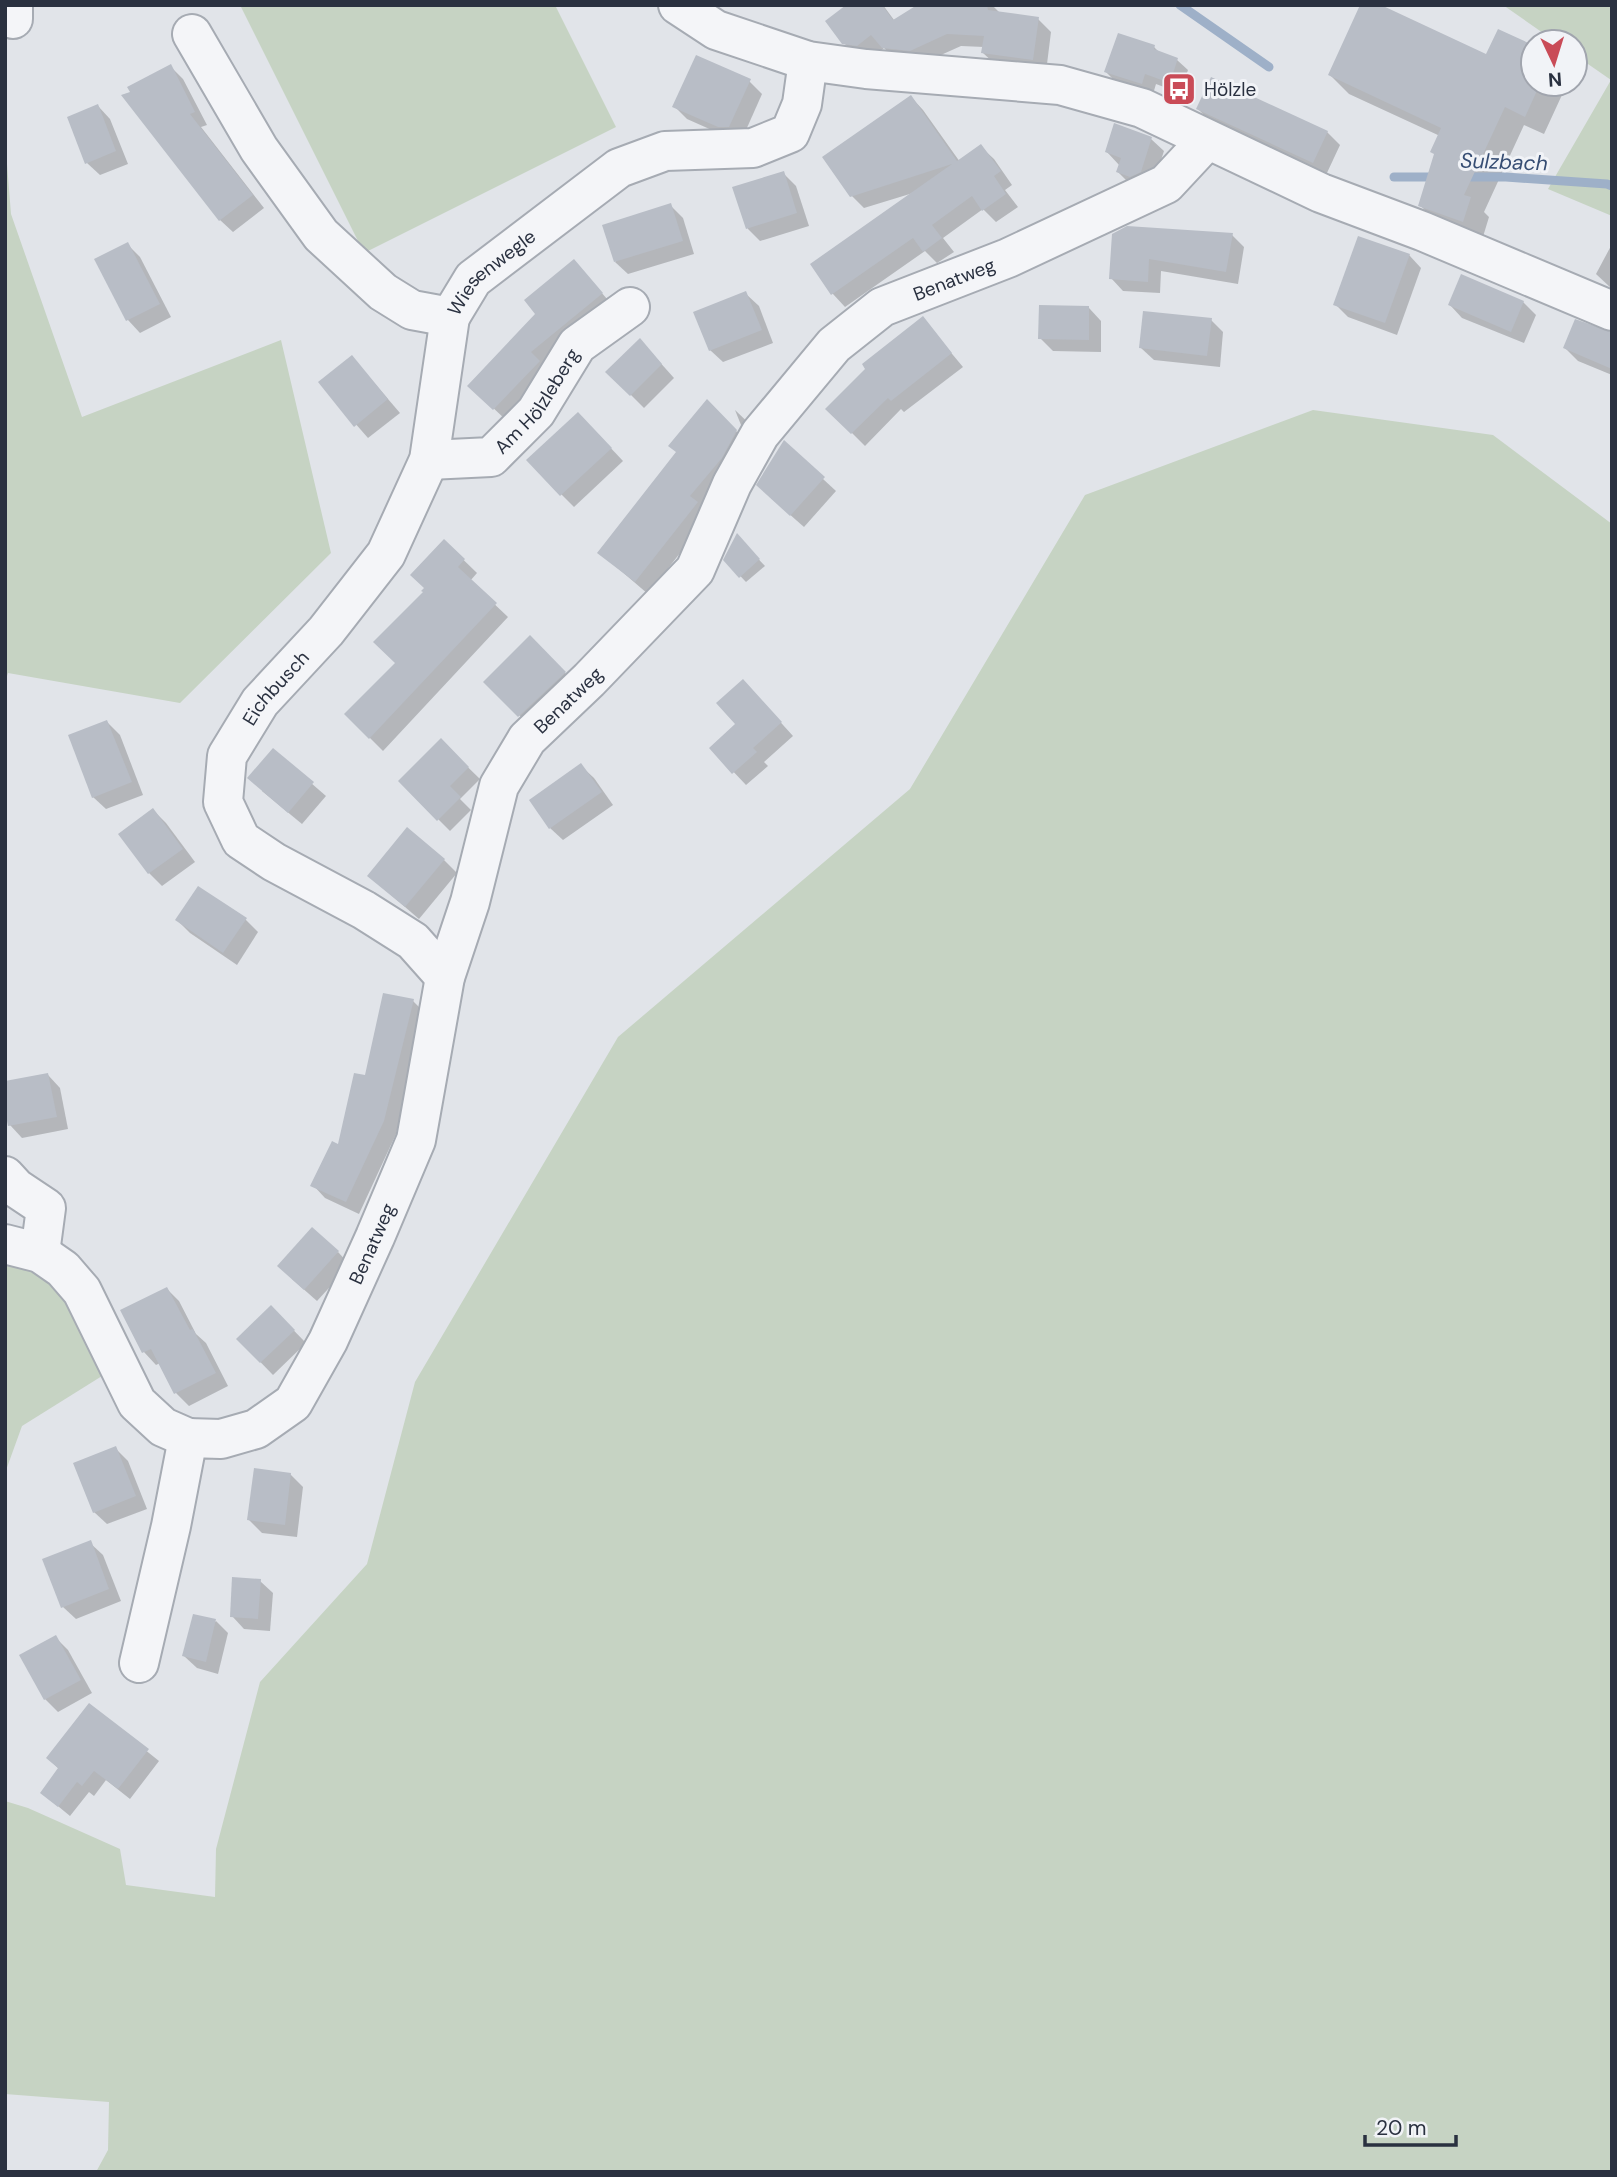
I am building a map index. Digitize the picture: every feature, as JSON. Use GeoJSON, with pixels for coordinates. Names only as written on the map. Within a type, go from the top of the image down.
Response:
{"type":"FeatureCollection","features":[{"type":"Feature","properties":{"kind":"street"},"geometry":{"type":"LineString","coordinates":[[678,5],[716,30],[808,61],[866,69],[1060,85],[1142,108],[1321,193],[1422,231],[1612,311]]}},
{"type":"Feature","properties":{"kind":"street","name":"Wiesenwegle"},"geometry":{"type":"LineString","coordinates":[[192,34],[260,149],[321,235],[383,292],[412,310],[450,317],[473,279],[619,168],[665,152],[753,148],[790,133],[802,104],[808,61]]}},
{"type":"Feature","properties":{"kind":"street","name":"Benatweg"},"geometry":{"type":"LineString","coordinates":[[5,1176],[16,1188],[46,1208],[23,1248],[63,1269],[82,1291],[137,1403],[163,1427],[188,1438],[221,1439],[256,1429],[293,1403],[328,1341],[416,1140],[445,977],[471,902],[499,786],[527,739],[589,680],[695,570],[732,484],[761,434],[834,345],[882,307],[1007,258],[1166,184],[1207,140]]}},
{"type":"Feature","properties":{"kind":"street","name":"Am Hölzleberg"},"geometry":{"type":"LineString","coordinates":[[429,460],[491,457],[536,412],[577,345],[630,307]]}},
{"type":"Feature","properties":{"kind":"street","name":"Eichbusch"},"geometry":{"type":"LineString","coordinates":[[445,977],[413,941],[364,910],[274,862],[242,840],[223,802],[227,756],[260,702],[326,632],[386,554],[429,460],[450,317]]}},
{"type":"Feature","properties":{"kind":"street"},"geometry":{"type":"LineString","coordinates":[[139,1663],[171,1526],[188,1438]]}},
{"type":"Feature","properties":{"kind":"green space"},"geometry":{"type":"Polygon","coordinates":[[[240,5],[555,5],[616,127],[364,253],[240,5]]]}},
{"type":"Feature","properties":{"kind":"green space"},"geometry":{"type":"Polygon","coordinates":[[[1503,5],[1612,5],[1612,216],[1548,189],[1611,80],[1589,65],[1589,28],[1536,28],[1503,5]]]}},
{"type":"Feature","properties":{"kind":"green space"},"geometry":{"type":"Polygon","coordinates":[[[5,139],[11,214],[82,417],[281,340],[331,553],[180,703],[8,673],[5,682],[5,139]]]}},
{"type":"Feature","properties":{"kind":"green space"},"geometry":{"type":"Polygon","coordinates":[[[1313,410],[1493,435],[1612,524],[1612,2172],[96,2172],[108,2150],[109,2102],[5,2094],[5,1801],[28,1808],[120,1849],[126,1885],[215,1897],[216,1849],[260,1682],[367,1564],[415,1382],[618,1037],[910,789],[1085,495],[1313,410]]]}},
{"type":"Feature","properties":{"kind":"green space"},"geometry":{"type":"Polygon","coordinates":[[[5,1244],[40,1253],[118,1366],[22,1426],[5,1473],[5,1244]]]}},
{"type":"Feature","properties":{"kind":"building"},"geometry":{"type":"Polygon","coordinates":[[[846,5],[882,5],[893,20],[917,5],[987,5],[988,10],[1039,17],[1033,60],[981,53],[984,36],[947,34],[910,51],[882,48],[871,35],[857,46],[842,44],[825,21],[846,5]]]}},
{"type":"Feature","properties":{"kind":"building"},"geometry":{"type":"Polygon","coordinates":[[[1360,5],[1381,5],[1486,54],[1498,29],[1519,39],[1519,98],[1534,98],[1525,117],[1505,107],[1464,195],[1471,197],[1463,222],[1418,206],[1434,154],[1430,152],[1441,128],[1328,75],[1360,5]]]}},
{"type":"Feature","properties":{"kind":"building"},"geometry":{"type":"Polygon","coordinates":[[[1118,33],[1155,45],[1154,49],[1178,58],[1170,83],[1145,74],[1142,84],[1104,72],[1118,33]]]}},
{"type":"Feature","properties":{"kind":"building"},"geometry":{"type":"Polygon","coordinates":[[[696,55],[751,79],[729,127],[718,127],[672,107],[696,55]]]}},
{"type":"Feature","properties":{"kind":"building"},"geometry":{"type":"Polygon","coordinates":[[[171,64],[195,112],[190,114],[253,195],[219,221],[121,95],[130,92],[127,87],[171,64]]]}},
{"type":"Feature","properties":{"kind":"building"},"geometry":{"type":"Polygon","coordinates":[[[1211,77],[1328,131],[1313,163],[1196,109],[1211,77]]]}},
{"type":"Feature","properties":{"kind":"building"},"geometry":{"type":"Polygon","coordinates":[[[911,95],[957,161],[981,144],[1001,171],[994,176],[1006,194],[982,211],[972,196],[932,225],[942,238],[923,252],[913,238],[831,295],[810,264],[952,164],[850,197],[822,157],[911,95]]]}},
{"type":"Feature","properties":{"kind":"building"},"geometry":{"type":"Polygon","coordinates":[[[98,104],[116,151],[85,164],[67,117],[98,104]]]}},
{"type":"Feature","properties":{"kind":"building"},"geometry":{"type":"Polygon","coordinates":[[[1114,123],[1152,137],[1141,172],[1130,177],[1116,172],[1121,158],[1105,152],[1114,123]]]}},
{"type":"Feature","properties":{"kind":"building"},"geometry":{"type":"Polygon","coordinates":[[[784,171],[797,213],[746,229],[732,187],[784,171]]]}},
{"type":"Feature","properties":{"kind":"building"},"geometry":{"type":"Polygon","coordinates":[[[671,203],[683,241],[614,262],[602,225],[671,203]]]}},
{"type":"Feature","properties":{"kind":"building"},"geometry":{"type":"Polygon","coordinates":[[[1127,226],[1233,233],[1226,272],[1149,259],[1148,282],[1109,279],[1112,234],[1127,226]]]}},
{"type":"Feature","properties":{"kind":"building"},"geometry":{"type":"Polygon","coordinates":[[[1358,236],[1410,254],[1385,323],[1333,305],[1358,236]]]}},
{"type":"Feature","properties":{"kind":"building"},"geometry":{"type":"Polygon","coordinates":[[[128,242],[160,304],[126,321],[94,259],[128,242]]]}},
{"type":"Feature","properties":{"kind":"building"},"geometry":{"type":"Polygon","coordinates":[[[574,259],[603,293],[531,352],[540,361],[493,410],[467,386],[535,314],[524,300],[574,259]]]}},
{"type":"Feature","properties":{"kind":"building"},"geometry":{"type":"Polygon","coordinates":[[[1461,274],[1524,301],[1511,332],[1448,305],[1461,274]]]}},
{"type":"Feature","properties":{"kind":"building"},"geometry":{"type":"Polygon","coordinates":[[[746,291],[762,330],[709,351],[693,312],[746,291]]]}},
{"type":"Feature","properties":{"kind":"building"},"geometry":{"type":"Polygon","coordinates":[[[1039,305],[1089,306],[1089,340],[1038,339],[1039,305]]]}},
{"type":"Feature","properties":{"kind":"building"},"geometry":{"type":"Polygon","coordinates":[[[1143,311],[1212,318],[1207,356],[1139,348],[1143,311]]]}},
{"type":"Feature","properties":{"kind":"building"},"geometry":{"type":"Polygon","coordinates":[[[923,316],[952,353],[891,401],[888,398],[851,434],[825,409],[865,369],[862,364],[923,316]]]}},
{"type":"Feature","properties":{"kind":"building"},"geometry":{"type":"Polygon","coordinates":[[[1575,319],[1612,332],[1612,369],[1563,348],[1575,319]]]}},
{"type":"Feature","properties":{"kind":"building"},"geometry":{"type":"Polygon","coordinates":[[[640,338],[662,364],[630,396],[605,372],[640,338]]]}},
{"type":"Feature","properties":{"kind":"building"},"geometry":{"type":"Polygon","coordinates":[[[352,355],[388,399],[354,427],[318,382],[352,355]]]}},
{"type":"Feature","properties":{"kind":"building"},"geometry":{"type":"Polygon","coordinates":[[[707,399],[737,430],[722,458],[690,496],[698,502],[635,582],[597,553],[676,452],[668,446],[707,399]]]}},
{"type":"Feature","properties":{"kind":"building"},"geometry":{"type":"Polygon","coordinates":[[[578,412],[612,448],[560,496],[526,460],[578,412]]]}},
{"type":"Feature","properties":{"kind":"building"},"geometry":{"type":"Polygon","coordinates":[[[784,440],[825,477],[790,516],[756,485],[784,440]]]}},
{"type":"Feature","properties":{"kind":"building"},"geometry":{"type":"Polygon","coordinates":[[[737,533],[760,559],[739,578],[723,560],[737,533]]]}},
{"type":"Feature","properties":{"kind":"building"},"geometry":{"type":"Polygon","coordinates":[[[444,539],[465,559],[458,567],[497,603],[369,739],[344,714],[395,663],[373,642],[423,592],[421,591],[424,588],[410,575],[444,539]]]}},
{"type":"Feature","properties":{"kind":"building"},"geometry":{"type":"Polygon","coordinates":[[[530,635],[566,672],[518,717],[483,682],[530,635]]]}},
{"type":"Feature","properties":{"kind":"building"},"geometry":{"type":"Polygon","coordinates":[[[743,679],[782,722],[753,748],[757,752],[732,774],[709,748],[735,724],[716,703],[743,679]]]}},
{"type":"Feature","properties":{"kind":"building"},"geometry":{"type":"Polygon","coordinates":[[[107,720],[132,782],[92,798],[68,735],[107,720]]]}},
{"type":"Feature","properties":{"kind":"building"},"geometry":{"type":"Polygon","coordinates":[[[441,738],[469,767],[450,786],[461,797],[437,821],[398,781],[441,738]]]}},
{"type":"Feature","properties":{"kind":"building"},"geometry":{"type":"Polygon","coordinates":[[[273,748],[314,782],[288,813],[247,778],[273,748]]]}},
{"type":"Feature","properties":{"kind":"building"},"geometry":{"type":"Polygon","coordinates":[[[581,763],[602,792],[549,829],[529,800],[581,763]]]}},
{"type":"Feature","properties":{"kind":"building"},"geometry":{"type":"Polygon","coordinates":[[[153,808],[183,849],[148,874],[118,834],[153,808]]]}},
{"type":"Feature","properties":{"kind":"building"},"geometry":{"type":"Polygon","coordinates":[[[407,827],[445,859],[405,907],[367,876],[407,827]]]}},
{"type":"Feature","properties":{"kind":"building"},"geometry":{"type":"Polygon","coordinates":[[[198,886],[247,918],[223,953],[175,920],[198,886]]]}},
{"type":"Feature","properties":{"kind":"building"},"geometry":{"type":"Polygon","coordinates":[[[383,993],[414,999],[384,1121],[346,1202],[310,1186],[332,1141],[338,1144],[354,1073],[365,1075],[383,993]]]}},
{"type":"Feature","properties":{"kind":"building"},"geometry":{"type":"Polygon","coordinates":[[[48,1073],[57,1117],[8,1126],[5,1081],[48,1073]]]}},
{"type":"Feature","properties":{"kind":"building"},"geometry":{"type":"Polygon","coordinates":[[[312,1227],[339,1251],[304,1290],[277,1266],[312,1227]]]}},
{"type":"Feature","properties":{"kind":"building"},"geometry":{"type":"Polygon","coordinates":[[[167,1287],[216,1373],[174,1394],[151,1349],[142,1353],[120,1310],[167,1287]]]}},
{"type":"Feature","properties":{"kind":"building"},"geometry":{"type":"Polygon","coordinates":[[[271,1305],[295,1330],[260,1363],[236,1339],[271,1305]]]}},
{"type":"Feature","properties":{"kind":"building"},"geometry":{"type":"Polygon","coordinates":[[[116,1446],[136,1496],[93,1513],[73,1463],[116,1446]]]}},
{"type":"Feature","properties":{"kind":"building"},"geometry":{"type":"Polygon","coordinates":[[[254,1468],[291,1473],[285,1525],[247,1520],[254,1468]]]}},
{"type":"Feature","properties":{"kind":"building"},"geometry":{"type":"Polygon","coordinates":[[[91,1540],[109,1589],[61,1608],[42,1559],[91,1540]]]}},
{"type":"Feature","properties":{"kind":"building"},"geometry":{"type":"Polygon","coordinates":[[[232,1577],[261,1579],[258,1619],[230,1617],[232,1577]]]}},
{"type":"Feature","properties":{"kind":"building"},"geometry":{"type":"Polygon","coordinates":[[[193,1614],[216,1619],[206,1662],[182,1656],[193,1614]]]}},
{"type":"Feature","properties":{"kind":"building"},"geometry":{"type":"Polygon","coordinates":[[[56,1635],[81,1680],[44,1700],[19,1655],[56,1635]]]}},
{"type":"Feature","properties":{"kind":"building"},"geometry":{"type":"Polygon","coordinates":[[[89,1703],[149,1749],[118,1789],[94,1771],[82,1786],[77,1782],[58,1807],[40,1793],[58,1768],[46,1758],[89,1703]]]}},
{"type":"Feature","properties":{"kind":"waterway","name":"Sulzbach"},"geometry":{"type":"LineString","coordinates":[[1180,5],[1269,67]]}},
{"type":"Feature","properties":{"kind":"waterway","name":"Sulzbach"},"geometry":{"type":"LineString","coordinates":[[1394,177],[1436,177]]}},
{"type":"Feature","properties":{"kind":"waterway","name":"Sulzbach"},"geometry":{"type":"LineString","coordinates":[[1460,177],[1506,177],[1612,186]]}},
{"type":"Feature","properties":{"kind":"place","name":"Hölzle"},"geometry":{"type":"Point","coordinates":[1179,89]}}]}
